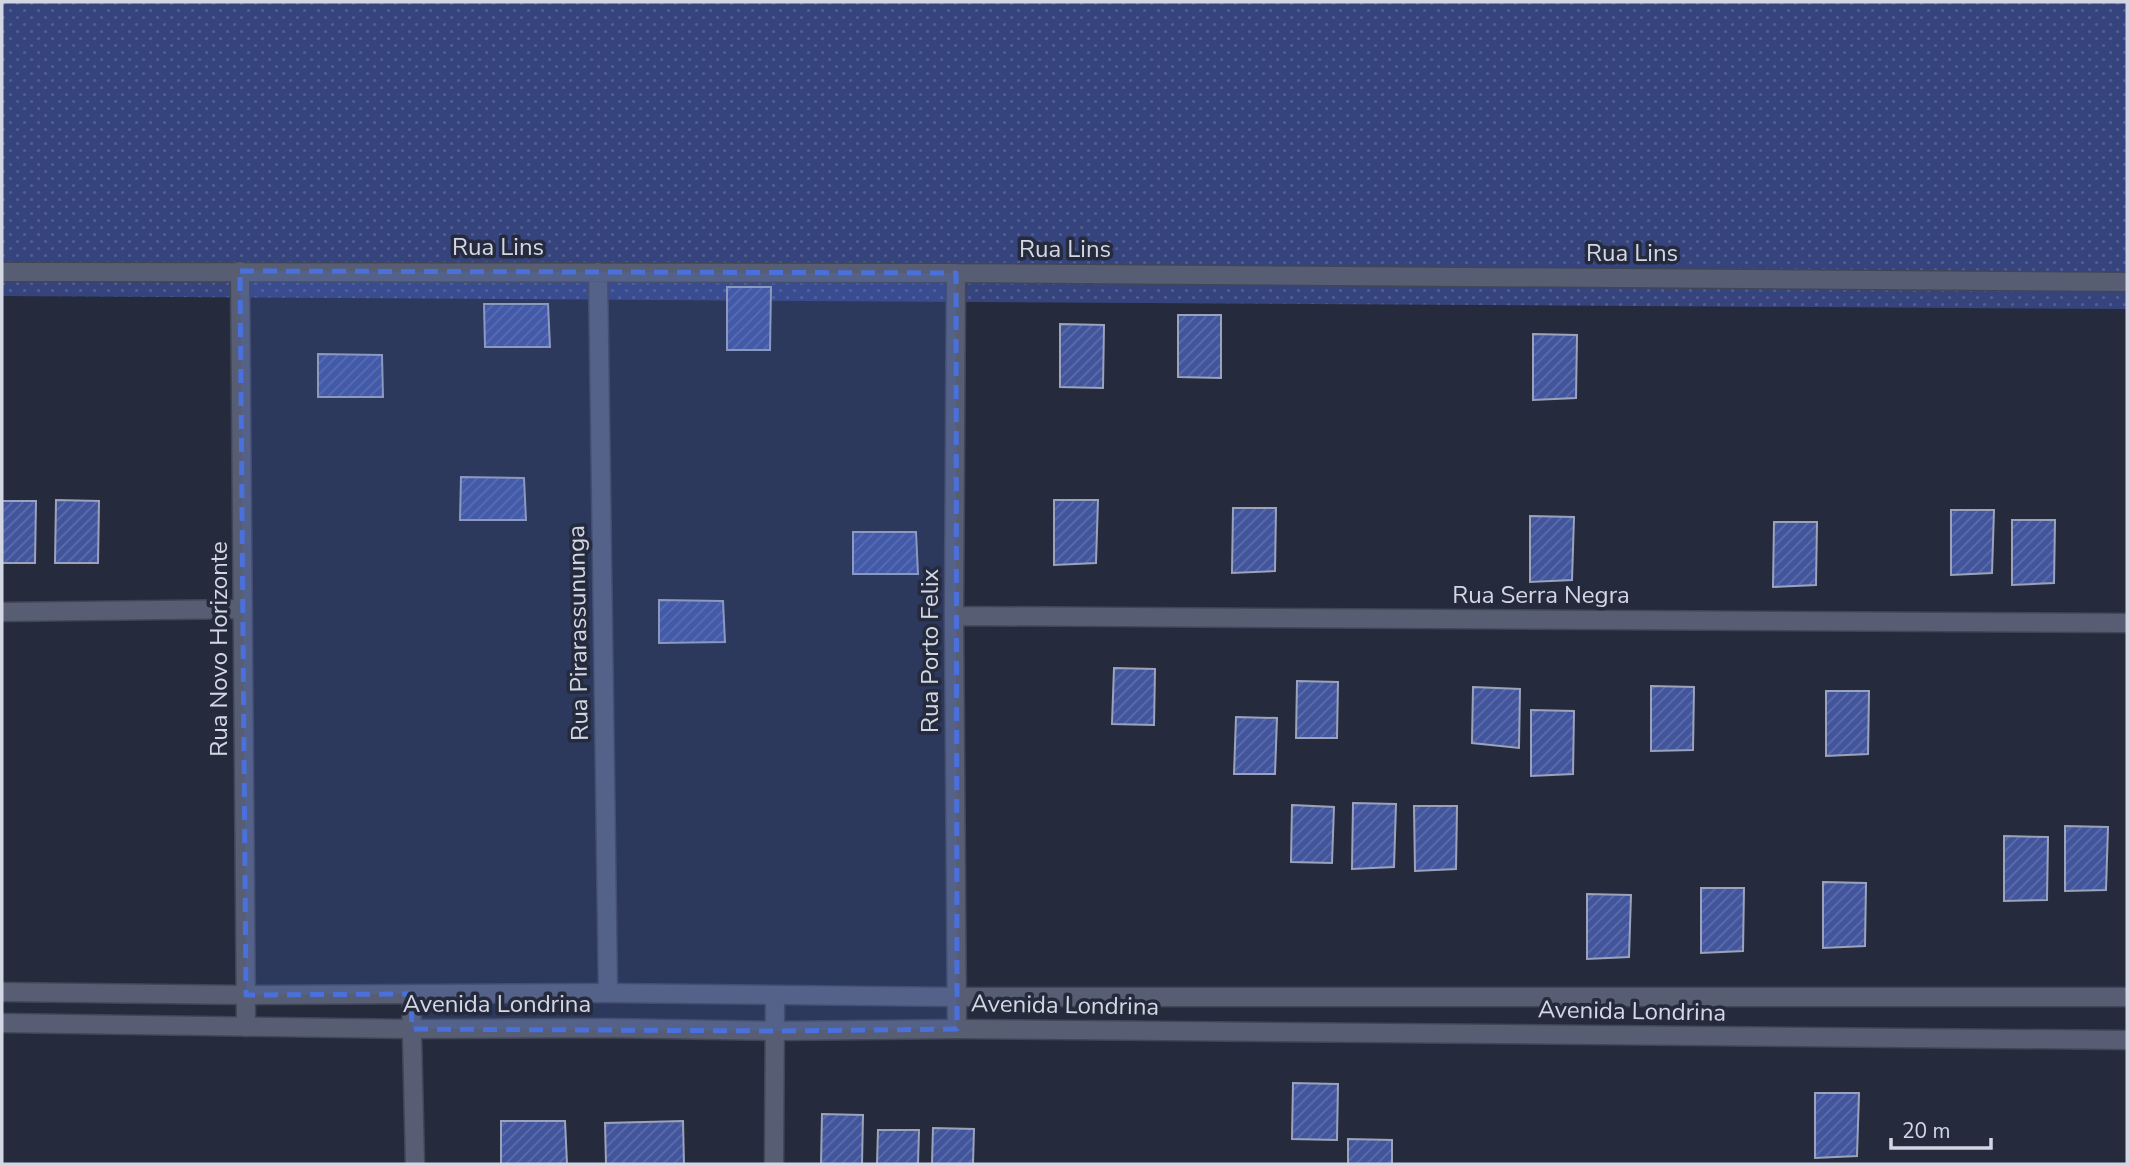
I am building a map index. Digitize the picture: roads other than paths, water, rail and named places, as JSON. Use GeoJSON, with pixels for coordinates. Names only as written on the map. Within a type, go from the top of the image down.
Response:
{"type":"FeatureCollection","features":[{"type":"Feature","properties":{"kind":"street","name":"Rua Novo Horizonte"},"geometry":{"type":"LineString","coordinates":[[240,271],[246,1027]]}},
{"type":"Feature","properties":{"kind":"street","name":"Rua Lins"},"geometry":{"type":"LineString","coordinates":[[2,272],[956,272],[2127,282]]}},
{"type":"Feature","properties":{"kind":"street","name":"Rua Pirarassununga"},"geometry":{"type":"LineString","coordinates":[[598,272],[608,993]]}},
{"type":"Feature","properties":{"kind":"street","name":"Rua Porto Felix"},"geometry":{"type":"LineString","coordinates":[[956,272],[954,616],[957,1029]]}},
{"type":"Feature","properties":{"kind":"street"},"geometry":{"type":"LineString","coordinates":[[2,612],[243,609]]}},
{"type":"Feature","properties":{"kind":"street","name":"Rua Serra Negra"},"geometry":{"type":"LineString","coordinates":[[954,616],[2127,624]]}},
{"type":"Feature","properties":{"kind":"street","name":"Avenida Londrina"},"geometry":{"type":"LineString","coordinates":[[2,992],[246,995],[608,993],[957,998],[2127,997]]}},
{"type":"Feature","properties":{"kind":"street"},"geometry":{"type":"LineString","coordinates":[[411,994],[415,1164]]}},
{"type":"Feature","properties":{"kind":"street"},"geometry":{"type":"LineString","coordinates":[[774,1164],[775,997]]}},
{"type":"Feature","properties":{"kind":"street","name":"Avenida Londrina"},"geometry":{"type":"LineString","coordinates":[[2,1023],[412,1029],[957,1029],[2127,1040]]}}]}
